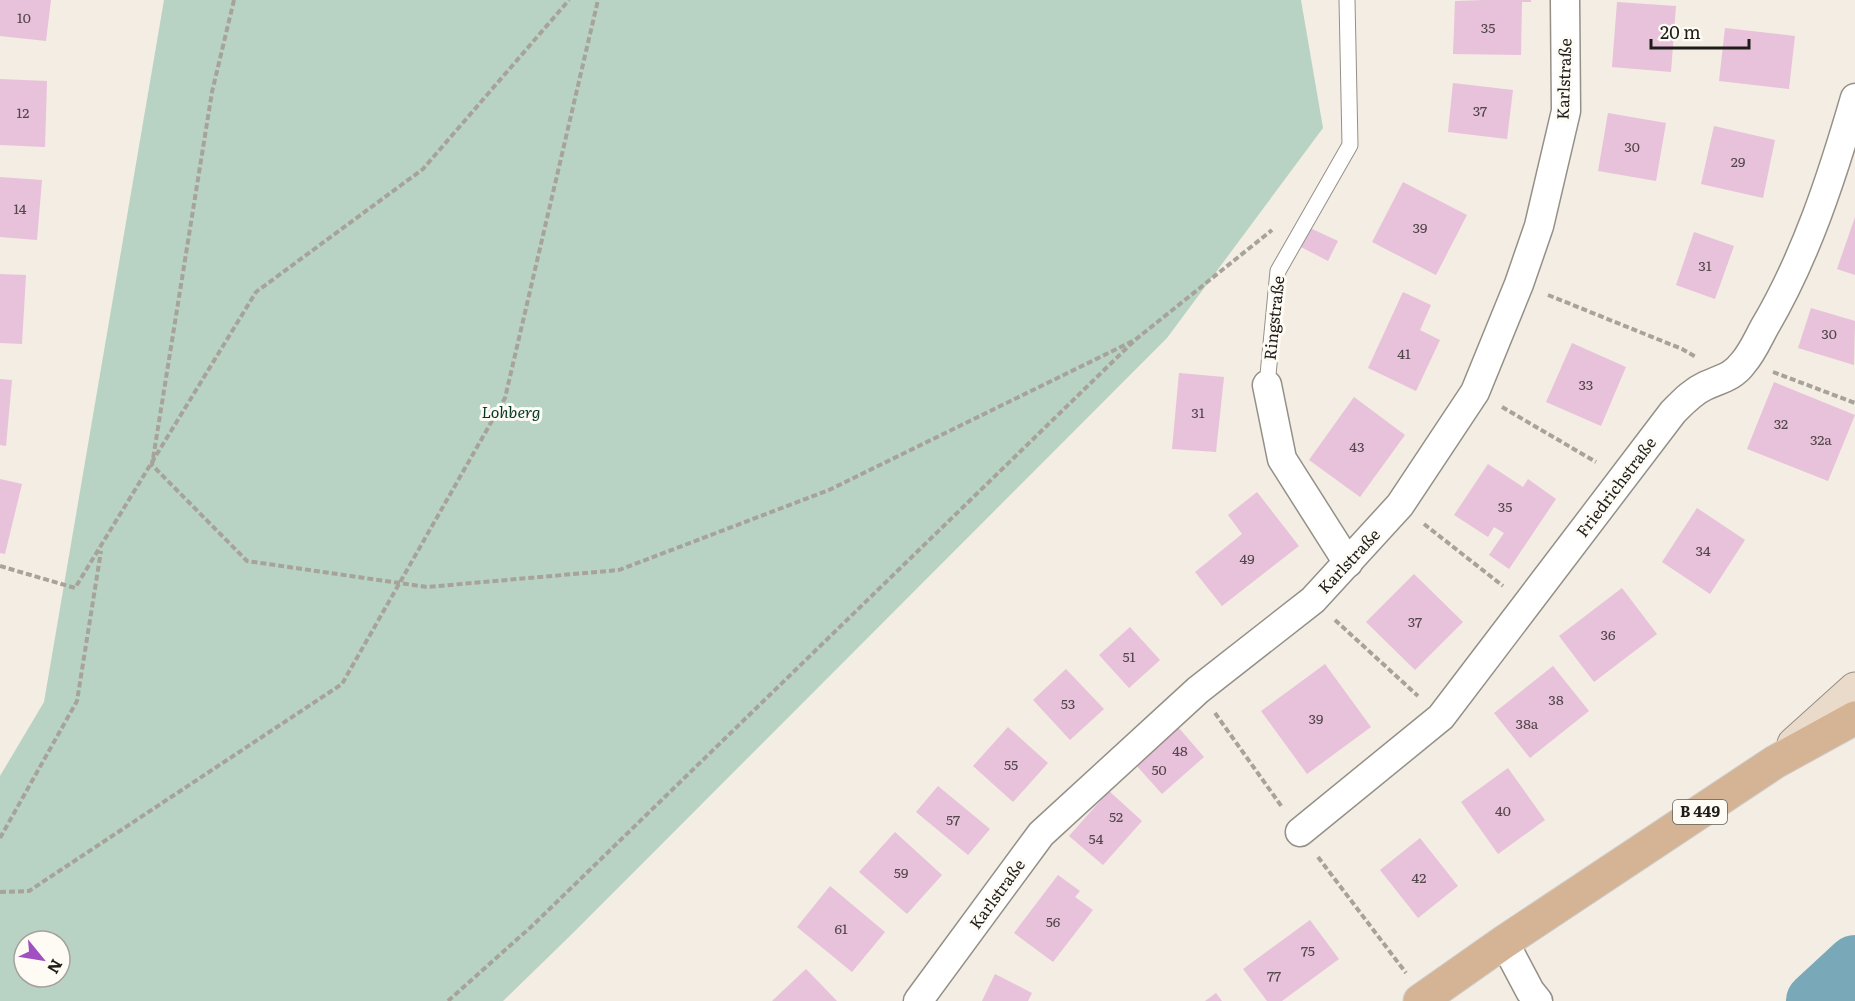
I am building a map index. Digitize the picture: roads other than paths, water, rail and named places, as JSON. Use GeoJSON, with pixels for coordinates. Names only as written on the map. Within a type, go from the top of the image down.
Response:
{"type":"FeatureCollection","features":[{"type":"Feature","properties":{"kind":"main road"},"geometry":{"type":"LineString","coordinates":[[1775,762],[1855,689]]}},
{"type":"Feature","properties":{"kind":"main road","name":"B 449"},"geometry":{"type":"LineString","coordinates":[[1422,999],[1775,762],[1855,718]]}},
{"type":"Feature","properties":{"kind":"street","name":"Karlstraße"},"geometry":{"type":"LineString","coordinates":[[918,1001],[1041,834],[1198,690],[1313,600],[1348,563],[1400,505],[1474,392],[1519,284],[1539,226],[1566,111],[1565,0]]}},
{"type":"Feature","properties":{"kind":"street","name":"Friedrichstraße"},"geometry":{"type":"LineString","coordinates":[[1300,832],[1441,717],[1673,412],[1689,396],[1730,376],[1743,363],[1782,297],[1814,223],[1839,154],[1855,98]]}},
{"type":"Feature","properties":{"kind":"street","name":"Ringstraße"},"geometry":{"type":"LineString","coordinates":[[1267,385],[1282,459],[1348,563]]}},
{"type":"Feature","properties":{"kind":"street"},"geometry":{"type":"LineString","coordinates":[[1504,942],[1530,991],[1538,1001]]}},
{"type":"Feature","properties":{"kind":"lane","name":"Ringstraße"},"geometry":{"type":"LineString","coordinates":[[1267,385],[1278,271],[1350,145],[1347,0]]}},
{"type":"Feature","properties":{"kind":"waterway"},"geometry":{"type":"LineString","coordinates":[[1815,1001],[1855,964]]}},
{"type":"Feature","properties":{"kind":"park label","name":"Lohberg"},"geometry":{"type":"Point","coordinates":[511,412]}}]}
